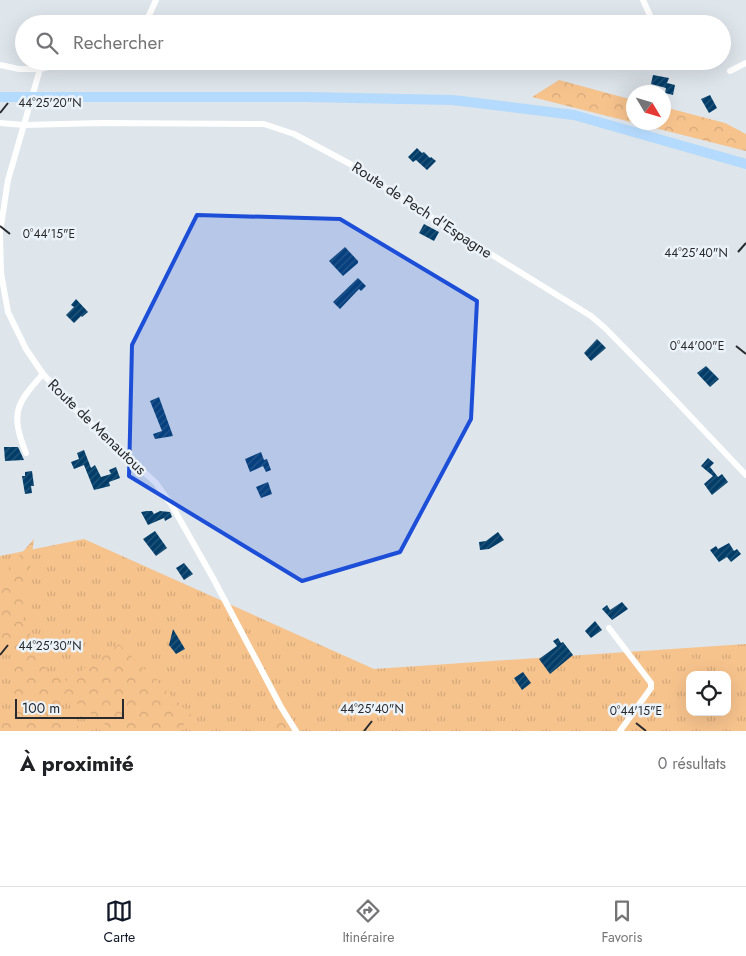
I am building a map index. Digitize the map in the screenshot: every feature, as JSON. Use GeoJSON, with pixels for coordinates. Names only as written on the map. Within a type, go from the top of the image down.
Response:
{"type":"FeatureCollection","features":[{"type":"Feature","properties":{"kind":"main road"},"geometry":{"type":"LineString","coordinates":[[0,98],[305,97],[453,100],[574,115],[746,164]]}},
{"type":"Feature","properties":{"kind":"street"},"geometry":{"type":"LineString","coordinates":[[149,15],[156,0]]}},
{"type":"Feature","properties":{"kind":"street"},"geometry":{"type":"LineString","coordinates":[[643,0],[650,15]]}},
{"type":"Feature","properties":{"kind":"street"},"geometry":{"type":"LineString","coordinates":[[730,71],[746,63]]}},
{"type":"Feature","properties":{"kind":"street"},"geometry":{"type":"LineString","coordinates":[[0,65],[15,67]]}},
{"type":"Feature","properties":{"kind":"street","name":"Route de Menautous"},"geometry":{"type":"LineString","coordinates":[[40,70],[8,180],[0,232],[1,273],[8,312],[26,350],[43,374],[75,409],[156,483],[166,497],[212,578],[281,708],[296,731]]}},
{"type":"Feature","properties":{"kind":"street","name":"Route de Pech d'Espagne"},"geometry":{"type":"LineString","coordinates":[[0,123],[24,125],[101,123],[264,124],[294,134],[352,165],[413,206],[590,316],[606,328],[746,475]]}},
{"type":"Feature","properties":{"kind":"street"},"geometry":{"type":"LineString","coordinates":[[26,453],[18,427],[17,412],[24,396],[43,374]]}},
{"type":"Feature","properties":{"kind":"street"},"geometry":{"type":"LineString","coordinates":[[609,628],[652,683],[651,688],[620,731]]}},
{"type":"Feature","properties":{"kind":"highlighted area"},"geometry":{"type":"Polygon","coordinates":[[[197,215],[340,219],[477,301],[471,419],[400,552],[302,581],[129,476],[132,345],[197,215]]]}},
{"type":"Feature","properties":{"kind":"green space"},"geometry":{"type":"Polygon","coordinates":[[[559,80],[626,98],[626,121],[532,97],[559,80]]]}},
{"type":"Feature","properties":{"kind":"green space"},"geometry":{"type":"Polygon","coordinates":[[[671,109],[725,123],[746,134],[746,151],[663,130],[671,130],[671,109]]]}},
{"type":"Feature","properties":{"kind":"green space"},"geometry":{"type":"Polygon","coordinates":[[[34,539],[23,619],[47,671],[67,681],[119,644],[193,717],[176,731],[114,731],[74,701],[62,700],[60,715],[85,731],[0,731],[0,723],[11,722],[14,655],[0,654],[0,578],[34,539]]]}},
{"type":"Feature","properties":{"kind":"green space"},"geometry":{"type":"Polygon","coordinates":[[[84,539],[374,669],[746,644],[746,731],[0,731],[0,556],[84,539]]]}},
{"type":"Feature","properties":{"kind":"green space"},"geometry":{"type":"Polygon","coordinates":[[[280,716],[290,731],[256,731],[280,716]]]}},
{"type":"Feature","properties":{"kind":"building"},"geometry":{"type":"Polygon","coordinates":[[[653,75],[669,78],[667,83],[675,85],[673,95],[671,94],[671,85],[651,84],[653,75]]]}},
{"type":"Feature","properties":{"kind":"building"},"geometry":{"type":"Polygon","coordinates":[[[710,95],[717,108],[709,113],[701,99],[710,95]]]}},
{"type":"Feature","properties":{"kind":"building"},"geometry":{"type":"Polygon","coordinates":[[[417,148],[436,161],[427,170],[416,160],[413,162],[408,157],[417,148]]]}},
{"type":"Feature","properties":{"kind":"building"},"geometry":{"type":"Polygon","coordinates":[[[424,224],[439,232],[434,241],[419,233],[424,224]]]}},
{"type":"Feature","properties":{"kind":"building"},"geometry":{"type":"Polygon","coordinates":[[[345,247],[358,263],[343,276],[329,261],[345,247]]]}},
{"type":"Feature","properties":{"kind":"building"},"geometry":{"type":"Polygon","coordinates":[[[358,278],[366,286],[361,291],[359,289],[340,309],[333,302],[358,278]]]}},
{"type":"Feature","properties":{"kind":"building"},"geometry":{"type":"Polygon","coordinates":[[[76,299],[88,312],[74,323],[66,315],[74,307],[71,305],[76,299]]]}},
{"type":"Feature","properties":{"kind":"building"},"geometry":{"type":"Polygon","coordinates":[[[597,339],[606,348],[591,361],[584,353],[597,339]]]}},
{"type":"Feature","properties":{"kind":"building"},"geometry":{"type":"Polygon","coordinates":[[[706,366],[719,379],[710,387],[697,373],[706,366]]]}},
{"type":"Feature","properties":{"kind":"building"},"geometry":{"type":"Polygon","coordinates":[[[159,397],[173,436],[155,439],[153,434],[162,431],[150,401],[159,397]]]}},
{"type":"Feature","properties":{"kind":"building"},"geometry":{"type":"Polygon","coordinates":[[[4,447],[18,447],[24,460],[5,461],[4,447]]]}},
{"type":"Feature","properties":{"kind":"building"},"geometry":{"type":"Polygon","coordinates":[[[84,450],[91,468],[95,465],[101,477],[111,474],[109,470],[116,467],[120,478],[109,482],[110,486],[94,490],[84,465],[74,469],[71,462],[79,459],[77,453],[84,450]]]}},
{"type":"Feature","properties":{"kind":"building"},"geometry":{"type":"Polygon","coordinates":[[[261,452],[264,460],[267,459],[271,470],[266,472],[263,466],[250,472],[245,459],[261,452]]]}},
{"type":"Feature","properties":{"kind":"building"},"geometry":{"type":"Polygon","coordinates":[[[708,458],[714,463],[710,467],[718,477],[722,474],[728,482],[712,495],[704,484],[713,476],[701,466],[708,458]]]}},
{"type":"Feature","properties":{"kind":"building"},"geometry":{"type":"Polygon","coordinates":[[[32,471],[34,486],[31,486],[32,493],[25,494],[22,476],[25,476],[25,472],[32,471]]]}},
{"type":"Feature","properties":{"kind":"building"},"geometry":{"type":"Polygon","coordinates":[[[268,482],[272,494],[261,498],[256,487],[268,482]]]}},
{"type":"Feature","properties":{"kind":"building"},"geometry":{"type":"Polygon","coordinates":[[[152,511],[154,514],[160,511],[170,512],[172,517],[165,521],[164,518],[148,525],[141,512],[152,511]]]}},
{"type":"Feature","properties":{"kind":"building"},"geometry":{"type":"Polygon","coordinates":[[[155,531],[167,548],[156,556],[143,539],[155,531]]]}},
{"type":"Feature","properties":{"kind":"building"},"geometry":{"type":"Polygon","coordinates":[[[498,532],[504,540],[489,549],[480,550],[479,542],[486,541],[498,532]]]}},
{"type":"Feature","properties":{"kind":"building"},"geometry":{"type":"Polygon","coordinates":[[[729,543],[734,551],[737,549],[741,554],[731,562],[727,557],[719,562],[710,550],[716,546],[718,549],[729,543]]]}},
{"type":"Feature","properties":{"kind":"building"},"geometry":{"type":"Polygon","coordinates":[[[184,563],[193,574],[184,580],[176,568],[184,563]]]}},
{"type":"Feature","properties":{"kind":"building"},"geometry":{"type":"Polygon","coordinates":[[[622,602],[628,609],[612,620],[602,609],[607,605],[610,610],[622,602]]]}},
{"type":"Feature","properties":{"kind":"building"},"geometry":{"type":"Polygon","coordinates":[[[595,621],[602,630],[591,638],[585,631],[595,621]]]}},
{"type":"Feature","properties":{"kind":"building"},"geometry":{"type":"Polygon","coordinates":[[[173,629],[185,649],[176,654],[169,645],[173,629]]]}},
{"type":"Feature","properties":{"kind":"building"},"geometry":{"type":"Polygon","coordinates":[[[558,638],[573,655],[550,674],[539,659],[557,646],[553,641],[558,638]]]}},
{"type":"Feature","properties":{"kind":"building"},"geometry":{"type":"Polygon","coordinates":[[[523,672],[531,683],[522,690],[514,678],[523,672]]]}}]}
